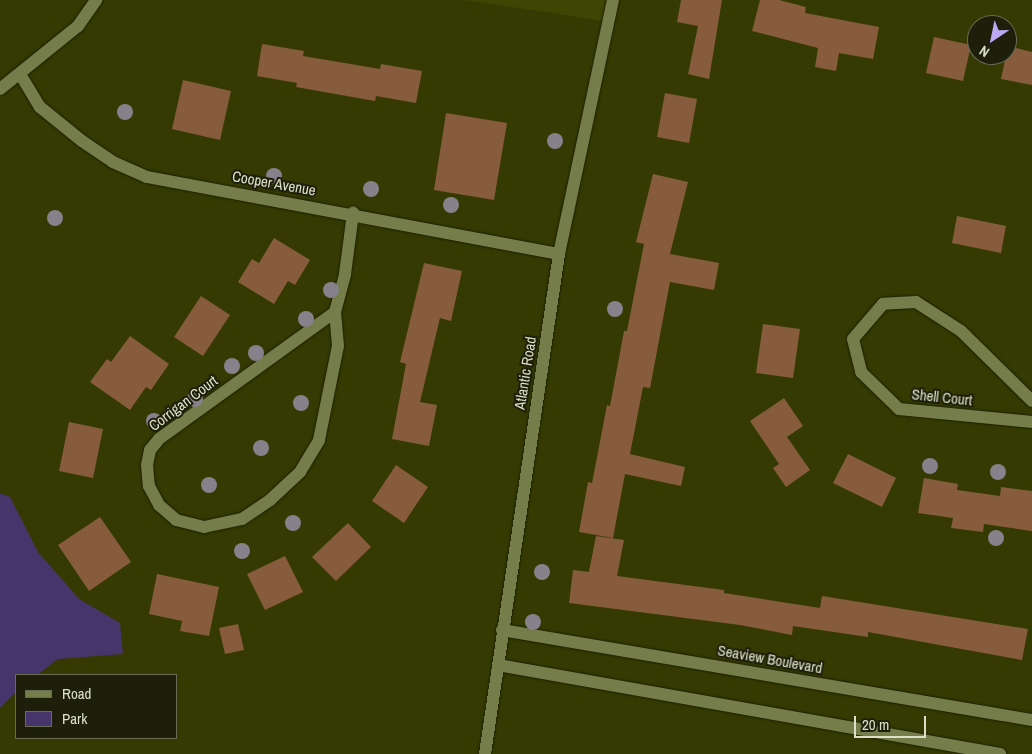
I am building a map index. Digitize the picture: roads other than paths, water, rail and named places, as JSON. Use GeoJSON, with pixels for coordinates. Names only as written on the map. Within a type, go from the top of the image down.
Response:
{"type":"FeatureCollection","features":[{"type":"Feature","properties":{"kind":"street"},"geometry":{"type":"LineString","coordinates":[[0,90],[78,26],[96,0]]}},
{"type":"Feature","properties":{"kind":"street","name":"Atlantic Road"},"geometry":{"type":"LineString","coordinates":[[485,754],[559,254],[613,0]]}},
{"type":"Feature","properties":{"kind":"street","name":"Cooper Avenue"},"geometry":{"type":"LineString","coordinates":[[20,74],[40,107],[75,136],[113,162],[147,177],[559,254]]}},
{"type":"Feature","properties":{"kind":"street","name":"Corrigan Court"},"geometry":{"type":"LineString","coordinates":[[335,312],[159,439],[150,450],[147,465],[149,486],[159,505],[176,520],[204,527],[242,519],[270,500],[300,472],[318,440],[338,346],[335,312],[346,274],[352,214]]}},
{"type":"Feature","properties":{"kind":"street","name":"Shell Court"},"geometry":{"type":"LineString","coordinates":[[1032,401],[961,331],[916,302],[883,304],[854,339],[861,372],[899,410],[1032,422]]}},
{"type":"Feature","properties":{"kind":"street","name":"Seaview Boulevard"},"geometry":{"type":"LineString","coordinates":[[502,630],[1032,720]]}},
{"type":"Feature","properties":{"kind":"street"},"geometry":{"type":"LineString","coordinates":[[498,665],[1000,754]]}}]}
